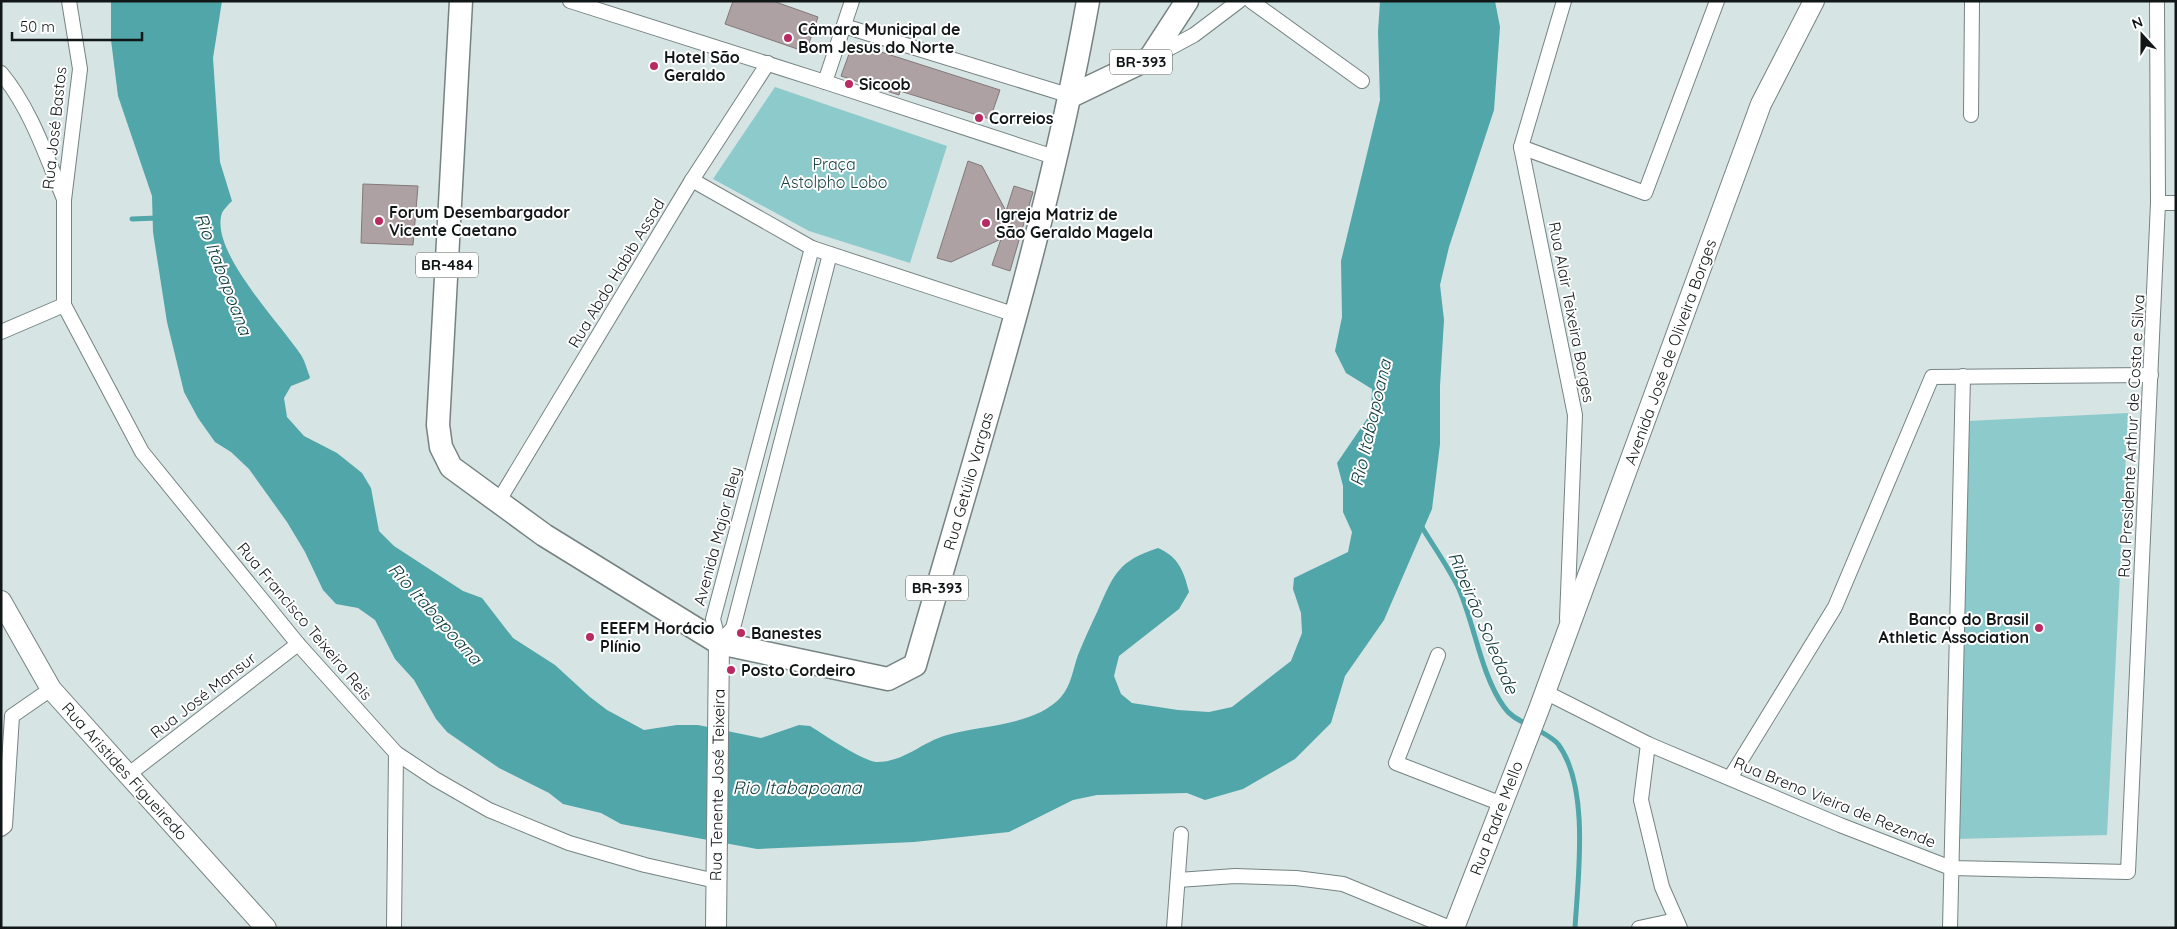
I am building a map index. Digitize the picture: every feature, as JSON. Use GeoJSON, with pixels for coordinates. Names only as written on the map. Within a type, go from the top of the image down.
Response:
{"type":"FeatureCollection","features":[{"type":"Feature","properties":{"kind":"main road","name":"BR-484"},"geometry":{"type":"LineString","coordinates":[[461,1],[438,425],[441,447],[451,467],[544,535],[719,643]]}},
{"type":"Feature","properties":{"kind":"main road","name":"BR-393"},"geometry":{"type":"LineString","coordinates":[[1057,158],[1071,96],[1088,1]]}},
{"type":"Feature","properties":{"kind":"main road","name":"BR-393"},"geometry":{"type":"LineString","coordinates":[[1071,96],[1150,58],[1187,1]]}},
{"type":"Feature","properties":{"kind":"main road","name":"Avenida José de Oliveira Borges"},"geometry":{"type":"LineString","coordinates":[[1542,701],[1761,104],[1814,1]]}},
{"type":"Feature","properties":{"kind":"main road","name":"Rua Getúlio Vargas"},"geometry":{"type":"LineString","coordinates":[[719,643],[888,679],[915,665],[1016,315],[1057,158]]}},
{"type":"Feature","properties":{"kind":"main road","name":"Rua Aristides Figueiredo"},"geometry":{"type":"LineString","coordinates":[[1,601],[51,689],[266,928]]}},
{"type":"Feature","properties":{"kind":"main road","name":"Rua Tenente José Teixeira"},"geometry":{"type":"LineString","coordinates":[[716,928],[719,643]]}},
{"type":"Feature","properties":{"kind":"main road","name":"Rua Padre Mello"},"geometry":{"type":"LineString","coordinates":[[1454,928],[1542,701]]}},
{"type":"Feature","properties":{"kind":"street","name":"Rua José Bastos"},"geometry":{"type":"LineString","coordinates":[[64,200],[80,69],[69,1]]}},
{"type":"Feature","properties":{"kind":"street"},"geometry":{"type":"LineString","coordinates":[[570,1],[1057,158]]}},
{"type":"Feature","properties":{"kind":"street"},"geometry":{"type":"LineString","coordinates":[[825,82],[852,1]]}},
{"type":"Feature","properties":{"kind":"street"},"geometry":{"type":"LineString","coordinates":[[1150,58],[1194,35],[1239,1]]}},
{"type":"Feature","properties":{"kind":"street"},"geometry":{"type":"LineString","coordinates":[[1251,1],[1362,81]]}},
{"type":"Feature","properties":{"kind":"street","name":"Rua Alair Teixeira Borges"},"geometry":{"type":"LineString","coordinates":[[1564,1],[1521,146],[1576,415],[1566,637]]}},
{"type":"Feature","properties":{"kind":"street"},"geometry":{"type":"LineString","coordinates":[[1521,146],[1645,193],[1717,1]]}},
{"type":"Feature","properties":{"kind":"street"},"geometry":{"type":"LineString","coordinates":[[1971,115],[1972,1]]}},
{"type":"Feature","properties":{"kind":"street","name":"Rua Presidente Arthur de Costa e Silva"},"geometry":{"type":"LineString","coordinates":[[2128,872],[2158,203],[2157,1]]}},
{"type":"Feature","properties":{"kind":"street"},"geometry":{"type":"LineString","coordinates":[[844,26],[1071,96]]}},
{"type":"Feature","properties":{"kind":"street","name":"Rua Abdo Habib Assad"},"geometry":{"type":"LineString","coordinates":[[498,502],[692,180],[768,64]]}},
{"type":"Feature","properties":{"kind":"street"},"geometry":{"type":"LineString","coordinates":[[1,73],[12,86],[38,135],[64,200]]}},
{"type":"Feature","properties":{"kind":"street"},"geometry":{"type":"LineString","coordinates":[[692,180],[812,248],[1016,315]]}},
{"type":"Feature","properties":{"kind":"street","name":"Rua Francisco Teixeira Reis"},"geometry":{"type":"LineString","coordinates":[[64,200],[64,305],[142,452],[298,644],[396,752],[435,779],[489,810],[568,843],[645,865],[716,881]]}},
{"type":"Feature","properties":{"kind":"street"},"geometry":{"type":"LineString","coordinates":[[2158,203],[2176,203]]}},
{"type":"Feature","properties":{"kind":"street","name":"Avenida Major Bley"},"geometry":{"type":"LineString","coordinates":[[719,643],[713,619],[812,248]]}},
{"type":"Feature","properties":{"kind":"street"},"geometry":{"type":"LineString","coordinates":[[719,643],[732,628],[830,254]]}},
{"type":"Feature","properties":{"kind":"street"},"geometry":{"type":"LineString","coordinates":[[1,332],[64,305]]}},
{"type":"Feature","properties":{"kind":"street"},"geometry":{"type":"LineString","coordinates":[[1950,928],[1963,376]]}},
{"type":"Feature","properties":{"kind":"street"},"geometry":{"type":"LineString","coordinates":[[1730,778],[1834,607],[1932,377],[2151,376]]}},
{"type":"Feature","properties":{"kind":"street","name":"Rua José Mansur"},"geometry":{"type":"LineString","coordinates":[[129,774],[298,644]]}},
{"type":"Feature","properties":{"kind":"street"},"geometry":{"type":"LineString","coordinates":[[1438,655],[1396,763],[1502,804]]}},
{"type":"Feature","properties":{"kind":"street"},"geometry":{"type":"LineString","coordinates":[[1,829],[5,826],[12,716],[51,689]]}},
{"type":"Feature","properties":{"kind":"street","name":"Rua Breno Vieira de Rezende"},"geometry":{"type":"LineString","coordinates":[[1542,701],[1840,825],[1951,868],[2128,872]]}},
{"type":"Feature","properties":{"kind":"street"},"geometry":{"type":"LineString","coordinates":[[1639,928],[1678,924],[1662,887],[1641,800],[1648,744]]}},
{"type":"Feature","properties":{"kind":"street"},"geometry":{"type":"LineString","coordinates":[[394,928],[396,752]]}},
{"type":"Feature","properties":{"kind":"street"},"geometry":{"type":"LineString","coordinates":[[1174,928],[1181,834]]}},
{"type":"Feature","properties":{"kind":"street"},"geometry":{"type":"LineString","coordinates":[[1178,880],[1235,876],[1287,878],[1343,884],[1450,928]]}},
{"type":"Feature","properties":{"kind":"green space","name":"Praça Astolpho Lobo"},"geometry":{"type":"Polygon","coordinates":[[[775,87],[947,146],[910,263],[809,231],[713,179],[775,87]]]}},
{"type":"Feature","properties":{"kind":"green space","name":"Banco do Brasil Athletic Association"},"geometry":{"type":"Polygon","coordinates":[[[2128,413],[2107,835],[1954,839],[1968,421],[2128,413]]]}},
{"type":"Feature","properties":{"kind":"water","name":"Rio Itabapoana"},"geometry":{"type":"Polygon","coordinates":[[[111,1],[222,1],[213,58],[220,162],[232,201],[222,213],[221,229],[226,247],[249,287],[301,355],[305,363],[310,377],[291,386],[284,398],[287,417],[304,436],[337,453],[362,473],[371,488],[379,531],[394,546],[463,591],[482,598],[513,638],[555,665],[607,710],[644,730],[677,725],[698,725],[761,738],[799,725],[810,726],[863,758],[877,762],[896,759],[947,735],[1022,719],[1050,707],[1061,697],[1067,688],[1080,649],[1113,578],[1119,570],[1134,558],[1158,548],[1171,556],[1180,566],[1189,592],[1179,609],[1119,656],[1114,676],[1121,694],[1132,703],[1178,710],[1209,712],[1232,707],[1291,661],[1302,633],[1301,613],[1293,589],[1294,578],[1348,552],[1352,532],[1343,512],[1343,486],[1337,463],[1371,413],[1372,389],[1346,373],[1335,351],[1342,317],[1341,261],[1380,100],[1378,32],[1380,1],[1495,1],[1500,27],[1494,110],[1449,247],[1440,285],[1444,320],[1440,386],[1440,444],[1432,509],[1384,620],[1345,676],[1331,723],[1295,759],[1243,789],[1205,800],[1187,793],[1097,795],[1073,800],[1009,832],[914,842],[757,849],[621,824],[601,813],[563,804],[549,793],[499,768],[447,732],[436,719],[414,680],[395,659],[375,620],[358,608],[336,604],[323,590],[305,552],[287,522],[249,469],[231,452],[215,442],[198,418],[184,392],[167,322],[153,232],[152,196],[118,96],[111,40],[111,1]]]}},
{"type":"Feature","properties":{"kind":"building","name":"Câmara Municipal de Bom Jesus do Norte"},"geometry":{"type":"Polygon","coordinates":[[[733,1],[773,1],[818,17],[806,52],[725,24],[733,1]]]}},
{"type":"Feature","properties":{"kind":"building"},"geometry":{"type":"Polygon","coordinates":[[[853,43],[1000,90],[990,119],[900,91],[899,95],[841,76],[853,43]]]}},
{"type":"Feature","properties":{"kind":"building","name":"Igreja Matriz de São Geraldo Magela"},"geometry":{"type":"Polygon","coordinates":[[[968,161],[982,166],[1006,211],[1014,186],[1033,192],[1010,271],[992,265],[1001,239],[951,262],[937,258],[968,161]]]}},
{"type":"Feature","properties":{"kind":"building","name":"Forum Desembargador Vicente Caetano"},"geometry":{"type":"Polygon","coordinates":[[[363,184],[418,186],[413,245],[361,243],[363,184]]]}},
{"type":"Feature","properties":{"kind":"waterway"},"geometry":{"type":"LineString","coordinates":[[132,219],[157,218]]}},
{"type":"Feature","properties":{"kind":"waterway","name":"Ribeirão Soledade"},"geometry":{"type":"LineString","coordinates":[[1420,524],[1459,589],[1484,665],[1496,694],[1509,713],[1528,725]]}},
{"type":"Feature","properties":{"kind":"waterway","name":"Ribeirão Soledade"},"geometry":{"type":"LineString","coordinates":[[1536,729],[1558,744],[1568,762],[1575,784],[1580,833],[1575,928]]}},
{"type":"Feature","properties":{"kind":"place","name":"Câmara Municipal de Bom Jesus do Norte"},"geometry":{"type":"Point","coordinates":[788,38]}},
{"type":"Feature","properties":{"kind":"place","name":"Hotel São Geraldo"},"geometry":{"type":"Point","coordinates":[654,66]}},
{"type":"Feature","properties":{"kind":"place","name":"Sicoob"},"geometry":{"type":"Point","coordinates":[849,84]}},
{"type":"Feature","properties":{"kind":"place","name":"Correios"},"geometry":{"type":"Point","coordinates":[979,118]}},
{"type":"Feature","properties":{"kind":"place","name":"Forum Desembargador Vicente Caetano"},"geometry":{"type":"Point","coordinates":[379,221]}},
{"type":"Feature","properties":{"kind":"place","name":"Igreja Matriz de São Geraldo Magela"},"geometry":{"type":"Point","coordinates":[986,223]}},
{"type":"Feature","properties":{"kind":"place","name":"Banco do Brasil Athletic Association"},"geometry":{"type":"Point","coordinates":[2039,628]}},
{"type":"Feature","properties":{"kind":"place","name":"Banestes"},"geometry":{"type":"Point","coordinates":[741,633]}},
{"type":"Feature","properties":{"kind":"place","name":"EEEFM Horácio Plínio"},"geometry":{"type":"Point","coordinates":[590,637]}},
{"type":"Feature","properties":{"kind":"place","name":"Posto Cordeiro"},"geometry":{"type":"Point","coordinates":[731,670]}}]}
